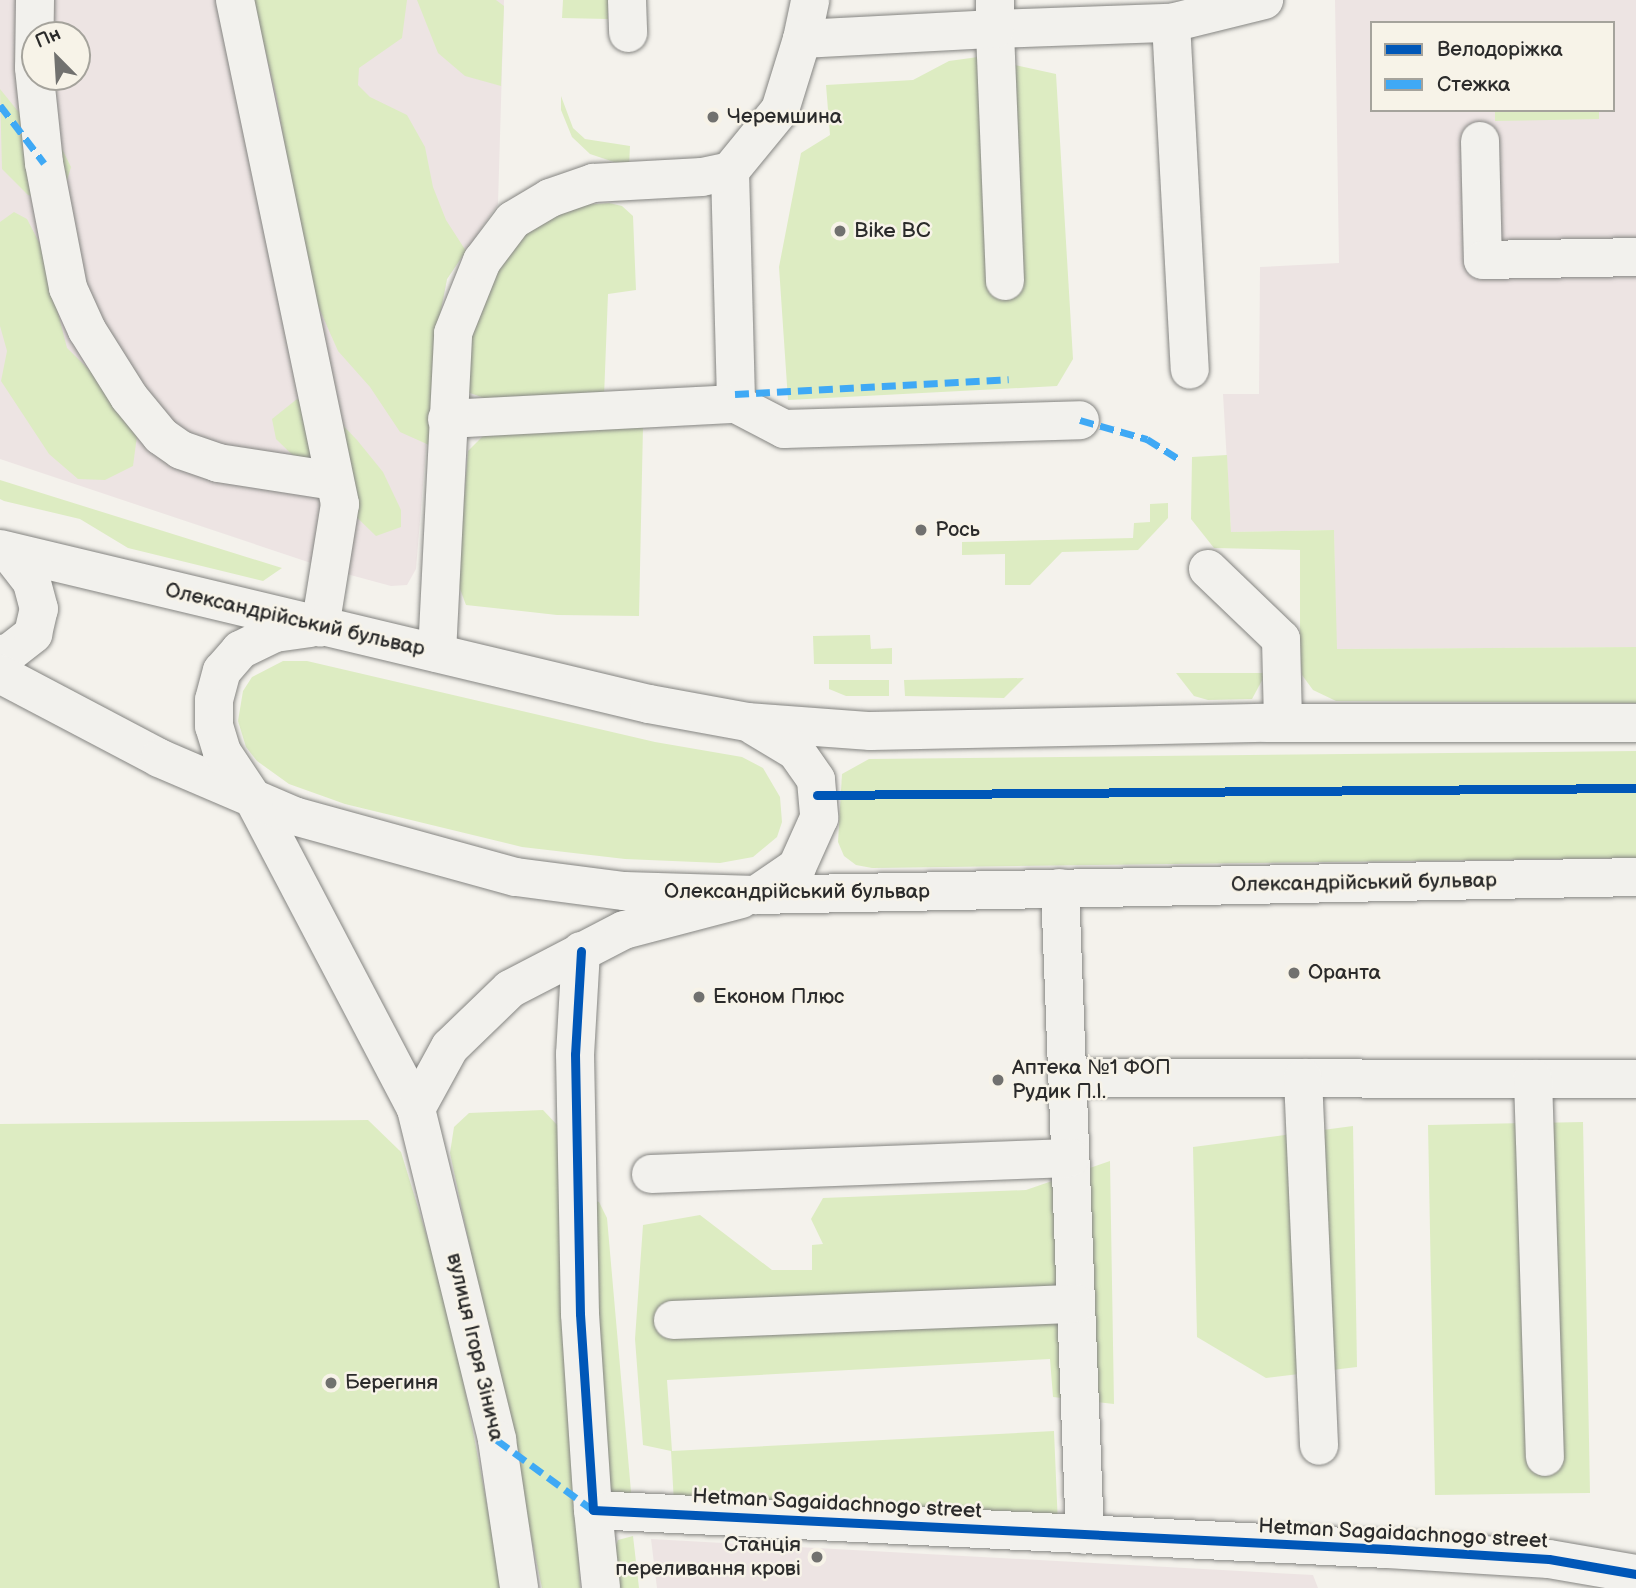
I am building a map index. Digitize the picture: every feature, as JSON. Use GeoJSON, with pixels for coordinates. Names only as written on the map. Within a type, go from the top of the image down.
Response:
{"type":"FeatureCollection","features":[{"type":"Feature","properties":{"kind":"main road"},"geometry":{"type":"LineString","coordinates":[[35,0],[34,68],[44,163],[68,288],[87,330],[129,397],[161,436],[181,450],[218,463],[334,481]]}},
{"type":"Feature","properties":{"kind":"main road"},"geometry":{"type":"LineString","coordinates":[[235,0],[340,504],[320,627]]}},
{"type":"Feature","properties":{"kind":"main road"},"geometry":{"type":"LineString","coordinates":[[437,653],[453,333],[464,296],[482,261],[513,220],[550,198],[593,183],[702,177],[730,171],[780,110],[802,39],[810,0]]}},
{"type":"Feature","properties":{"kind":"main road"},"geometry":{"type":"LineString","coordinates":[[802,39],[995,14],[1171,23],[1264,0]]}},
{"type":"Feature","properties":{"kind":"main road"},"geometry":{"type":"LineString","coordinates":[[995,14],[1005,281]]}},
{"type":"Feature","properties":{"kind":"main road"},"geometry":{"type":"LineString","coordinates":[[1171,23],[1190,369]]}},
{"type":"Feature","properties":{"kind":"main road"},"geometry":{"type":"LineString","coordinates":[[1480,141],[1483,260],[1636,257]]}},
{"type":"Feature","properties":{"kind":"main road"},"geometry":{"type":"LineString","coordinates":[[730,171],[736,404]]}},
{"type":"Feature","properties":{"kind":"main road"},"geometry":{"type":"LineString","coordinates":[[447,419],[736,404],[784,429],[1080,420]]}},
{"type":"Feature","properties":{"kind":"main road"},"geometry":{"type":"LineString","coordinates":[[0,654],[9,653],[33,634],[39,609],[32,582],[4,550]]}},
{"type":"Feature","properties":{"kind":"main road","name":"Олександрійський бульвар"},"geometry":{"type":"LineString","coordinates":[[4,550],[320,627],[747,722],[871,731],[1283,723],[1636,723]]}},
{"type":"Feature","properties":{"kind":"main road"},"geometry":{"type":"LineString","coordinates":[[1208,569],[1280,639],[1283,723]]}},
{"type":"Feature","properties":{"kind":"main road","name":"вулиця Ігоря Зінича"},"geometry":{"type":"LineString","coordinates":[[320,627],[275,633],[240,650],[222,671],[214,700],[214,726],[222,752],[254,800],[416,1109],[497,1440],[519,1588]]}},
{"type":"Feature","properties":{"kind":"main road","name":"Олександрійський бульвар"},"geometry":{"type":"LineString","coordinates":[[0,674],[159,758],[294,816],[516,877],[624,891],[756,895],[1636,877]]}},
{"type":"Feature","properties":{"kind":"main road"},"geometry":{"type":"LineString","coordinates":[[416,1109],[450,1047],[510,989],[624,930],[756,895],[797,867],[819,818],[816,780],[796,751],[747,722]]}},
{"type":"Feature","properties":{"kind":"main road"},"geometry":{"type":"LineString","coordinates":[[1060,888],[1085,1535]]}},
{"type":"Feature","properties":{"kind":"main road"},"geometry":{"type":"LineString","coordinates":[[581,951],[575,1054],[580,1301],[593,1510],[601,1588]]}},
{"type":"Feature","properties":{"kind":"main road"},"geometry":{"type":"LineString","coordinates":[[1067,1077],[1636,1079]]}},
{"type":"Feature","properties":{"kind":"main road"},"geometry":{"type":"LineString","coordinates":[[1303,1078],[1319,1446]]}},
{"type":"Feature","properties":{"kind":"main road"},"geometry":{"type":"LineString","coordinates":[[1533,1079],[1545,1457]]}},
{"type":"Feature","properties":{"kind":"main road"},"geometry":{"type":"LineString","coordinates":[[651,1174],[1070,1158]]}},
{"type":"Feature","properties":{"kind":"main road"},"geometry":{"type":"LineString","coordinates":[[673,1320],[1076,1304]]}},
{"type":"Feature","properties":{"kind":"main road","name":"Hetman Sagaidachnogo street"},"geometry":{"type":"LineString","coordinates":[[593,1510],[1549,1559],[1636,1574]]}},
{"type":"Feature","properties":{"kind":"shaded area"},"geometry":{"type":"Polygon","coordinates":[[[0,0],[504,0],[498,204],[447,279],[435,341],[416,569],[407,585],[391,586],[332,570],[0,459],[0,0]]]}},
{"type":"Feature","properties":{"kind":"shaded area"},"geometry":{"type":"Polygon","coordinates":[[[1335,0],[1636,0],[1636,647],[1336,649],[1334,530],[1231,532],[1223,394],[1259,394],[1260,267],[1339,263],[1335,0]]]}},
{"type":"Feature","properties":{"kind":"shaded area","name":"Станція переливання крові"},"geometry":{"type":"Polygon","coordinates":[[[651,1539],[1313,1575],[1318,1588],[657,1588],[651,1539]]]}},
{"type":"Feature","properties":{"kind":"green space"},"geometry":{"type":"Polygon","coordinates":[[[253,0],[407,0],[402,38],[359,68],[358,85],[370,97],[407,115],[425,147],[433,187],[446,220],[466,251],[447,279],[435,341],[429,445],[400,432],[370,387],[338,351],[308,283],[277,99],[253,0]]]}},
{"type":"Feature","properties":{"kind":"green space"},"geometry":{"type":"Polygon","coordinates":[[[417,0],[496,0],[504,6],[501,86],[465,76],[438,53],[417,0]]]}},
{"type":"Feature","properties":{"kind":"green space"},"geometry":{"type":"Polygon","coordinates":[[[563,0],[608,0],[608,19],[562,18],[563,0]]]}},
{"type":"Feature","properties":{"kind":"green space"},"geometry":{"type":"Polygon","coordinates":[[[978,57],[1056,74],[1073,359],[1057,386],[788,400],[779,267],[801,153],[830,135],[826,85],[913,80],[949,61],[978,57]]]}},
{"type":"Feature","properties":{"kind":"green space"},"geometry":{"type":"Polygon","coordinates":[[[0,89],[17,110],[58,141],[71,167],[64,190],[39,198],[28,195],[2,169],[0,89]]]}},
{"type":"Feature","properties":{"kind":"green space"},"geometry":{"type":"Polygon","coordinates":[[[561,96],[573,128],[585,139],[630,146],[629,167],[590,154],[572,137],[561,110],[561,96]]]}},
{"type":"Feature","properties":{"kind":"green space"},"geometry":{"type":"Polygon","coordinates":[[[1495,112],[1599,112],[1599,119],[1495,121],[1495,112]]]}},
{"type":"Feature","properties":{"kind":"green space"},"geometry":{"type":"Polygon","coordinates":[[[609,203],[622,206],[633,216],[636,290],[608,294],[604,397],[490,400],[467,392],[469,337],[484,288],[532,226],[568,206],[609,203]]]}},
{"type":"Feature","properties":{"kind":"green space"},"geometry":{"type":"Polygon","coordinates":[[[14,212],[27,219],[41,246],[67,348],[117,397],[137,436],[133,466],[105,480],[78,479],[49,454],[1,381],[7,351],[0,326],[0,222],[14,212]]]}},
{"type":"Feature","properties":{"kind":"green space"},"geometry":{"type":"Polygon","coordinates":[[[297,399],[330,412],[383,472],[401,510],[401,527],[376,536],[276,439],[272,419],[297,399]]]}},
{"type":"Feature","properties":{"kind":"green space"},"geometry":{"type":"Polygon","coordinates":[[[643,426],[639,616],[557,615],[466,605],[457,581],[468,451],[486,433],[643,426]]]}},
{"type":"Feature","properties":{"kind":"green space"},"geometry":{"type":"Polygon","coordinates":[[[1227,455],[1231,532],[1334,530],[1337,649],[1636,647],[1636,703],[1336,701],[1313,690],[1302,675],[1300,655],[1300,550],[1214,548],[1191,519],[1192,457],[1227,455]]]}},
{"type":"Feature","properties":{"kind":"green space"},"geometry":{"type":"Polygon","coordinates":[[[0,480],[282,568],[263,581],[128,548],[80,519],[0,499],[0,480]]]}},
{"type":"Feature","properties":{"kind":"green space"},"geometry":{"type":"Polygon","coordinates":[[[1168,503],[1168,518],[1138,550],[1062,552],[1030,585],[1005,585],[1005,554],[962,555],[962,542],[1133,538],[1134,523],[1150,522],[1150,504],[1168,503]]]}},
{"type":"Feature","properties":{"kind":"green space"},"geometry":{"type":"Polygon","coordinates":[[[870,635],[871,649],[892,648],[892,664],[814,664],[813,636],[870,635]]]}},
{"type":"Feature","properties":{"kind":"green space"},"geometry":{"type":"Polygon","coordinates":[[[283,661],[307,661],[655,742],[742,757],[763,768],[780,797],[782,822],[777,837],[753,857],[720,863],[625,859],[522,847],[345,804],[289,784],[257,761],[246,747],[238,721],[243,691],[252,677],[283,661]]]}},
{"type":"Feature","properties":{"kind":"green space"},"geometry":{"type":"Polygon","coordinates":[[[1176,673],[1266,673],[1252,699],[1208,700],[1194,696],[1176,673]]]}},
{"type":"Feature","properties":{"kind":"green space"},"geometry":{"type":"Polygon","coordinates":[[[1024,678],[1004,698],[905,696],[904,680],[1024,678]]]}},
{"type":"Feature","properties":{"kind":"green space"},"geometry":{"type":"Polygon","coordinates":[[[829,680],[889,680],[889,696],[846,696],[829,689],[829,680]]]}},
{"type":"Feature","properties":{"kind":"green space"},"geometry":{"type":"Polygon","coordinates":[[[1636,751],[1636,858],[872,868],[856,865],[844,856],[838,842],[842,774],[869,759],[1636,751]]]}},
{"type":"Feature","properties":{"kind":"green space"},"geometry":{"type":"Polygon","coordinates":[[[543,1110],[560,1128],[580,1588],[542,1588],[450,1153],[454,1127],[469,1113],[543,1110]]]}},
{"type":"Feature","properties":{"kind":"green space"},"geometry":{"type":"Polygon","coordinates":[[[368,1120],[401,1152],[450,1312],[503,1588],[0,1588],[0,1124],[368,1120]]]}},
{"type":"Feature","properties":{"kind":"green space"},"geometry":{"type":"Polygon","coordinates":[[[1583,1122],[1590,1493],[1435,1495],[1428,1125],[1583,1122]]]}},
{"type":"Feature","properties":{"kind":"green space"},"geometry":{"type":"Polygon","coordinates":[[[1353,1126],[1357,1367],[1266,1378],[1197,1337],[1193,1147],[1353,1126]]]}},
{"type":"Feature","properties":{"kind":"green space"},"geometry":{"type":"Polygon","coordinates":[[[1110,1161],[1114,1404],[1053,1397],[1050,1359],[667,1380],[672,1451],[1054,1431],[1058,1525],[674,1503],[671,1451],[643,1445],[635,1339],[643,1225],[700,1215],[772,1270],[812,1270],[812,1245],[823,1244],[811,1219],[823,1198],[1026,1190],[1110,1161]]]}},
{"type":"Feature","properties":{"kind":"green space"},"geometry":{"type":"Polygon","coordinates":[[[591,1200],[599,1202],[607,1218],[632,1503],[612,1492],[602,1475],[591,1200]]]}},
{"type":"Feature","properties":{"kind":"green space"},"geometry":{"type":"Polygon","coordinates":[[[633,1536],[639,1588],[615,1588],[612,1557],[618,1540],[633,1536]]]}},
{"type":"Feature","properties":{"kind":"marked path"},"geometry":{"type":"LineString","coordinates":[[0,105],[44,163]]}},
{"type":"Feature","properties":{"kind":"marked path"},"geometry":{"type":"LineString","coordinates":[[735,394],[1009,379]]}},
{"type":"Feature","properties":{"kind":"marked path"},"geometry":{"type":"LineString","coordinates":[[1080,420],[1147,439],[1180,460]]}},
{"type":"Feature","properties":{"kind":"marked path"},"geometry":{"type":"LineString","coordinates":[[497,1440],[593,1510]]}},
{"type":"Feature","properties":{"kind":"cycle path"},"geometry":{"type":"LineString","coordinates":[[817,795],[1636,788]]}},
{"type":"Feature","properties":{"kind":"cycle path"},"geometry":{"type":"LineString","coordinates":[[581,951],[575,1054],[580,1314],[593,1510],[1388,1549],[1549,1559],[1636,1574]]}},
{"type":"Feature","properties":{"kind":"place","name":"Черемшина"},"geometry":{"type":"Point","coordinates":[713,117]}},
{"type":"Feature","properties":{"kind":"place","name":"Bike BC"},"geometry":{"type":"Point","coordinates":[840,231]}},
{"type":"Feature","properties":{"kind":"place","name":"Рось"},"geometry":{"type":"Point","coordinates":[921,530]}},
{"type":"Feature","properties":{"kind":"place","name":"Оранта"},"geometry":{"type":"Point","coordinates":[1294,973]}},
{"type":"Feature","properties":{"kind":"place","name":"Економ Плюс"},"geometry":{"type":"Point","coordinates":[699,997]}},
{"type":"Feature","properties":{"kind":"place","name":"Аптека №1 ФОП Рудик П.І."},"geometry":{"type":"Point","coordinates":[998,1080]}},
{"type":"Feature","properties":{"kind":"place","name":"Берегиня"},"geometry":{"type":"Point","coordinates":[331,1383]}},
{"type":"Feature","properties":{"kind":"place","name":"Станція переливання крові"},"geometry":{"type":"Point","coordinates":[817,1557]}}]}
